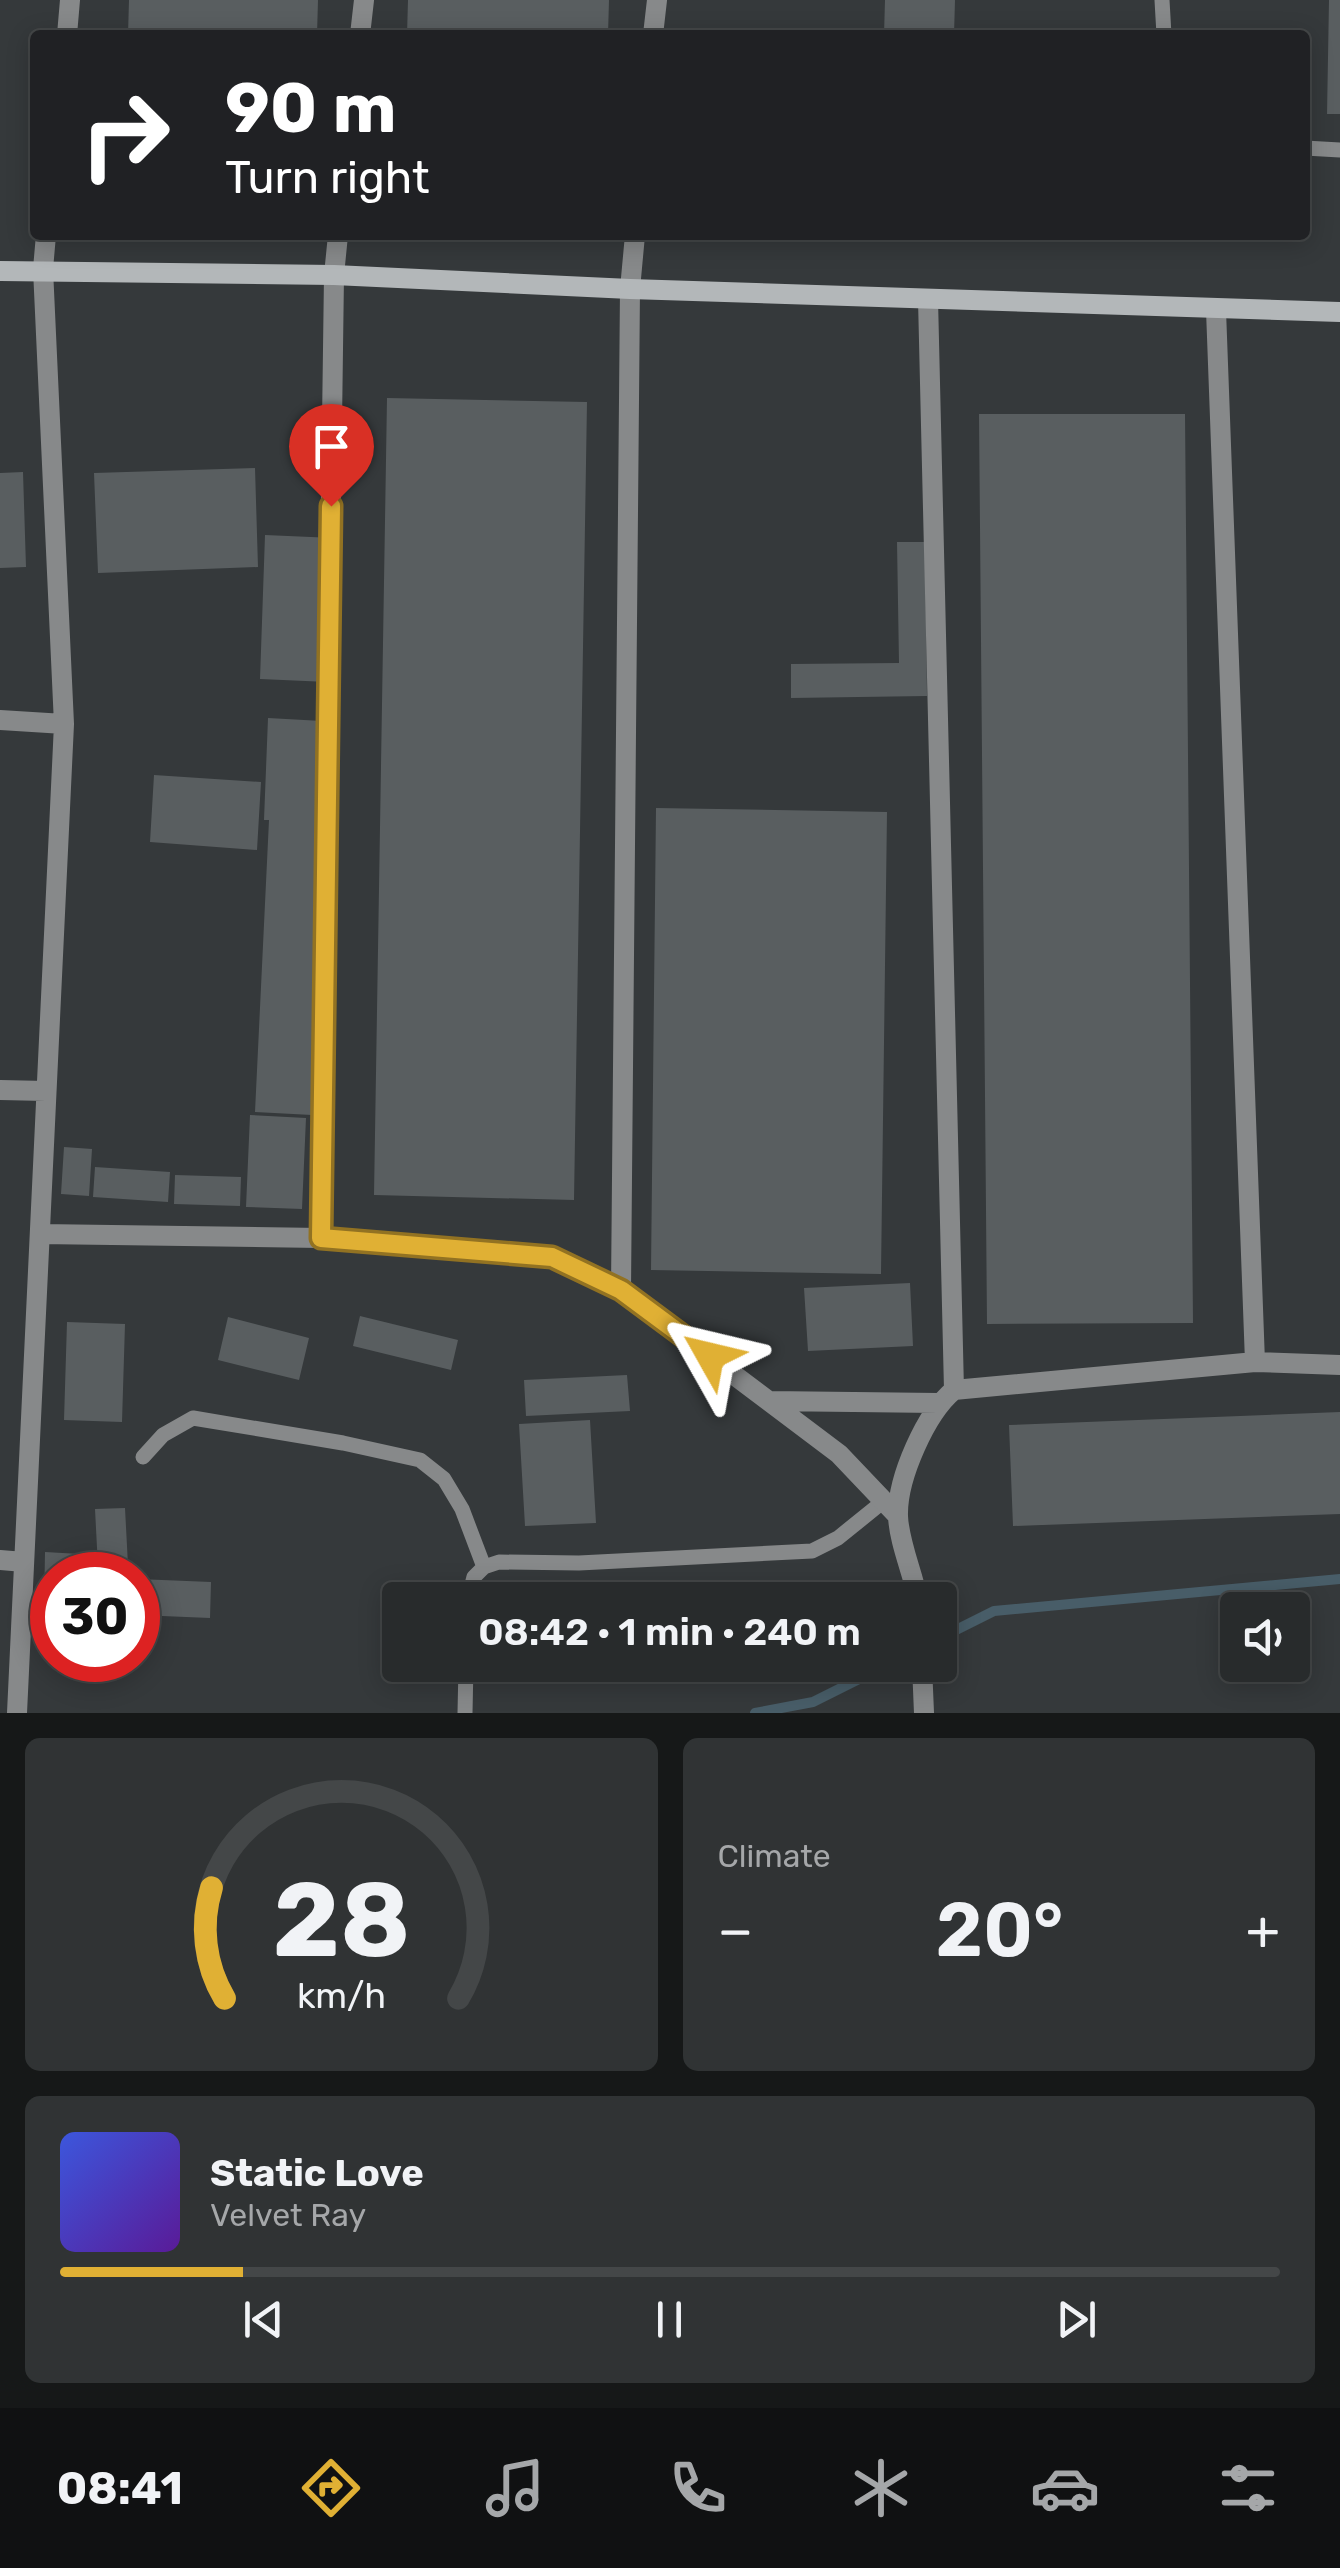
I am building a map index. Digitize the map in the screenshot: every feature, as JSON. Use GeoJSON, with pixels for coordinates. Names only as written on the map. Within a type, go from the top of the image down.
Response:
{"type":"FeatureCollection","features":[{"type":"Feature","properties":{"kind":"street"},"geometry":{"type":"LineString","coordinates":[[67,30],[70,0]]}},
{"type":"Feature","properties":{"kind":"street"},"geometry":{"type":"LineString","coordinates":[[361,30],[364,0]]}},
{"type":"Feature","properties":{"kind":"street"},"geometry":{"type":"LineString","coordinates":[[653,30],[656,0]]}},
{"type":"Feature","properties":{"kind":"street"},"geometry":{"type":"LineString","coordinates":[[17,1713],[64,724],[42,269],[45,240]]}},
{"type":"Feature","properties":{"kind":"street"},"geometry":{"type":"LineString","coordinates":[[321,1238],[338,240]]}},
{"type":"Feature","properties":{"kind":"street"},"geometry":{"type":"LineString","coordinates":[[621,1290],[630,288],[635,240]]}},
{"type":"Feature","properties":{"kind":"street"},"geometry":{"type":"LineString","coordinates":[[0,270],[334,275],[1340,312]]}},
{"type":"Feature","properties":{"kind":"street"},"geometry":{"type":"LineString","coordinates":[[892,1508],[905,1471],[946,1396],[928,299]]}},
{"type":"Feature","properties":{"kind":"street"},"geometry":{"type":"LineString","coordinates":[[1216,310],[1255,1362]]}},
{"type":"Feature","properties":{"kind":"street"},"geometry":{"type":"LineString","coordinates":[[0,720],[64,724]]}},
{"type":"Feature","properties":{"kind":"street"},"geometry":{"type":"LineString","coordinates":[[0,1090],[46,1090]]}},
{"type":"Feature","properties":{"kind":"street"},"geometry":{"type":"LineString","coordinates":[[40,1234],[321,1238],[552,1257],[621,1290],[839,1454],[892,1508],[913,1582]]}},
{"type":"Feature","properties":{"kind":"street"},"geometry":{"type":"LineString","coordinates":[[768,1401],[946,1396],[1255,1362],[1340,1366]]}},
{"type":"Feature","properties":{"kind":"street"},"geometry":{"type":"LineString","coordinates":[[0,1560],[24,1562]]}},
{"type":"Feature","properties":{"kind":"street"},"geometry":{"type":"LineString","coordinates":[[923,1682],[924,1713]]}},
{"type":"Feature","properties":{"kind":"lane"},"geometry":{"type":"LineString","coordinates":[[1162,0],[1164,30]]}},
{"type":"Feature","properties":{"kind":"lane"},"geometry":{"type":"LineString","coordinates":[[1310,148],[1340,150]]}},
{"type":"Feature","properties":{"kind":"lane"},"geometry":{"type":"LineString","coordinates":[[143,1457],[163,1435],[192,1418],[420,1460],[444,1479],[462,1509],[484,1567]]}},
{"type":"Feature","properties":{"kind":"lane"},"geometry":{"type":"LineString","coordinates":[[473,1582],[484,1567],[499,1562],[579,1564],[812,1551],[892,1508]]}},
{"type":"Feature","properties":{"kind":"lane"},"geometry":{"type":"LineString","coordinates":[[465,1713],[466,1682]]}},
{"type":"Feature","properties":{"kind":"building"},"geometry":{"type":"Polygon","coordinates":[[[129,0],[318,0],[317,30],[128,30],[129,0]]]}},
{"type":"Feature","properties":{"kind":"building"},"geometry":{"type":"Polygon","coordinates":[[[408,0],[609,0],[608,30],[407,30],[408,0]]]}},
{"type":"Feature","properties":{"kind":"building"},"geometry":{"type":"Polygon","coordinates":[[[885,0],[955,0],[954,30],[884,30],[885,0]]]}},
{"type":"Feature","properties":{"kind":"building"},"geometry":{"type":"Polygon","coordinates":[[[1329,0],[1340,0],[1340,114],[1327,114],[1329,0]]]}},
{"type":"Feature","properties":{"kind":"building"},"geometry":{"type":"Polygon","coordinates":[[[387,398],[587,402],[574,1200],[374,1195],[387,398]]]}},
{"type":"Feature","properties":{"kind":"building"},"geometry":{"type":"Polygon","coordinates":[[[979,414],[1185,414],[1193,1323],[987,1324],[979,414]]]}},
{"type":"Feature","properties":{"kind":"building"},"geometry":{"type":"Polygon","coordinates":[[[255,468],[258,567],[98,573],[94,473],[255,468]]]}},
{"type":"Feature","properties":{"kind":"building"},"geometry":{"type":"Polygon","coordinates":[[[23,472],[26,567],[0,568],[0,473],[23,472]]]}},
{"type":"Feature","properties":{"kind":"building"},"geometry":{"type":"Polygon","coordinates":[[[265,535],[334,538],[328,682],[260,679],[265,535]]]}},
{"type":"Feature","properties":{"kind":"building"},"geometry":{"type":"Polygon","coordinates":[[[897,542],[925,542],[927,696],[791,698],[791,664],[899,663],[897,542]]]}},
{"type":"Feature","properties":{"kind":"building"},"geometry":{"type":"Polygon","coordinates":[[[268,718],[322,721],[326,823],[312,1115],[255,1112],[269,820],[264,820],[268,718]]]}},
{"type":"Feature","properties":{"kind":"building"},"geometry":{"type":"Polygon","coordinates":[[[154,775],[261,782],[257,850],[150,842],[154,775]]]}},
{"type":"Feature","properties":{"kind":"building"},"geometry":{"type":"Polygon","coordinates":[[[656,808],[887,812],[881,1274],[651,1270],[656,808]]]}},
{"type":"Feature","properties":{"kind":"building"},"geometry":{"type":"Polygon","coordinates":[[[250,1115],[306,1118],[302,1209],[246,1207],[250,1115]]]}},
{"type":"Feature","properties":{"kind":"building"},"geometry":{"type":"Polygon","coordinates":[[[64,1147],[92,1149],[89,1196],[61,1194],[64,1147]]]}},
{"type":"Feature","properties":{"kind":"building"},"geometry":{"type":"Polygon","coordinates":[[[95,1167],[170,1172],[168,1202],[93,1197],[95,1167]]]}},
{"type":"Feature","properties":{"kind":"building"},"geometry":{"type":"Polygon","coordinates":[[[175,1175],[241,1177],[240,1206],[174,1204],[175,1175]]]}},
{"type":"Feature","properties":{"kind":"building"},"geometry":{"type":"Polygon","coordinates":[[[910,1283],[913,1346],[808,1351],[804,1288],[910,1283]]]}},
{"type":"Feature","properties":{"kind":"building"},"geometry":{"type":"Polygon","coordinates":[[[360,1316],[458,1340],[451,1370],[353,1346],[360,1316]]]}},
{"type":"Feature","properties":{"kind":"building"},"geometry":{"type":"Polygon","coordinates":[[[228,1317],[309,1338],[299,1380],[218,1360],[228,1317]]]}},
{"type":"Feature","properties":{"kind":"building"},"geometry":{"type":"Polygon","coordinates":[[[67,1322],[125,1324],[122,1422],[64,1420],[67,1322]]]}},
{"type":"Feature","properties":{"kind":"building"},"geometry":{"type":"Polygon","coordinates":[[[627,1375],[630,1411],[526,1416],[524,1380],[627,1375]]]}},
{"type":"Feature","properties":{"kind":"building"},"geometry":{"type":"Polygon","coordinates":[[[1340,1412],[1340,1514],[1013,1526],[1009,1425],[1340,1412]]]}},
{"type":"Feature","properties":{"kind":"building"},"geometry":{"type":"Polygon","coordinates":[[[590,1420],[596,1523],[525,1526],[519,1424],[590,1420]]]}},
{"type":"Feature","properties":{"kind":"building"},"geometry":{"type":"Polygon","coordinates":[[[125,1508],[127,1552],[97,1552],[95,1509],[125,1508]]]}},
{"type":"Feature","properties":{"kind":"building"},"geometry":{"type":"Polygon","coordinates":[[[160,1580],[211,1582],[210,1618],[160,1616],[160,1580]]]}},
{"type":"Feature","properties":{"kind":"waterway"},"geometry":{"type":"LineString","coordinates":[[957,1630],[994,1611],[1340,1579]]}},
{"type":"Feature","properties":{"kind":"waterway"},"geometry":{"type":"LineString","coordinates":[[755,1713],[813,1702],[853,1682]]}},
{"type":"Feature","properties":{"kind":"route"},"geometry":{"type":"LineString","coordinates":[[331,506],[321,1238],[552,1257],[621,1290],[710,1356]]}}]}
